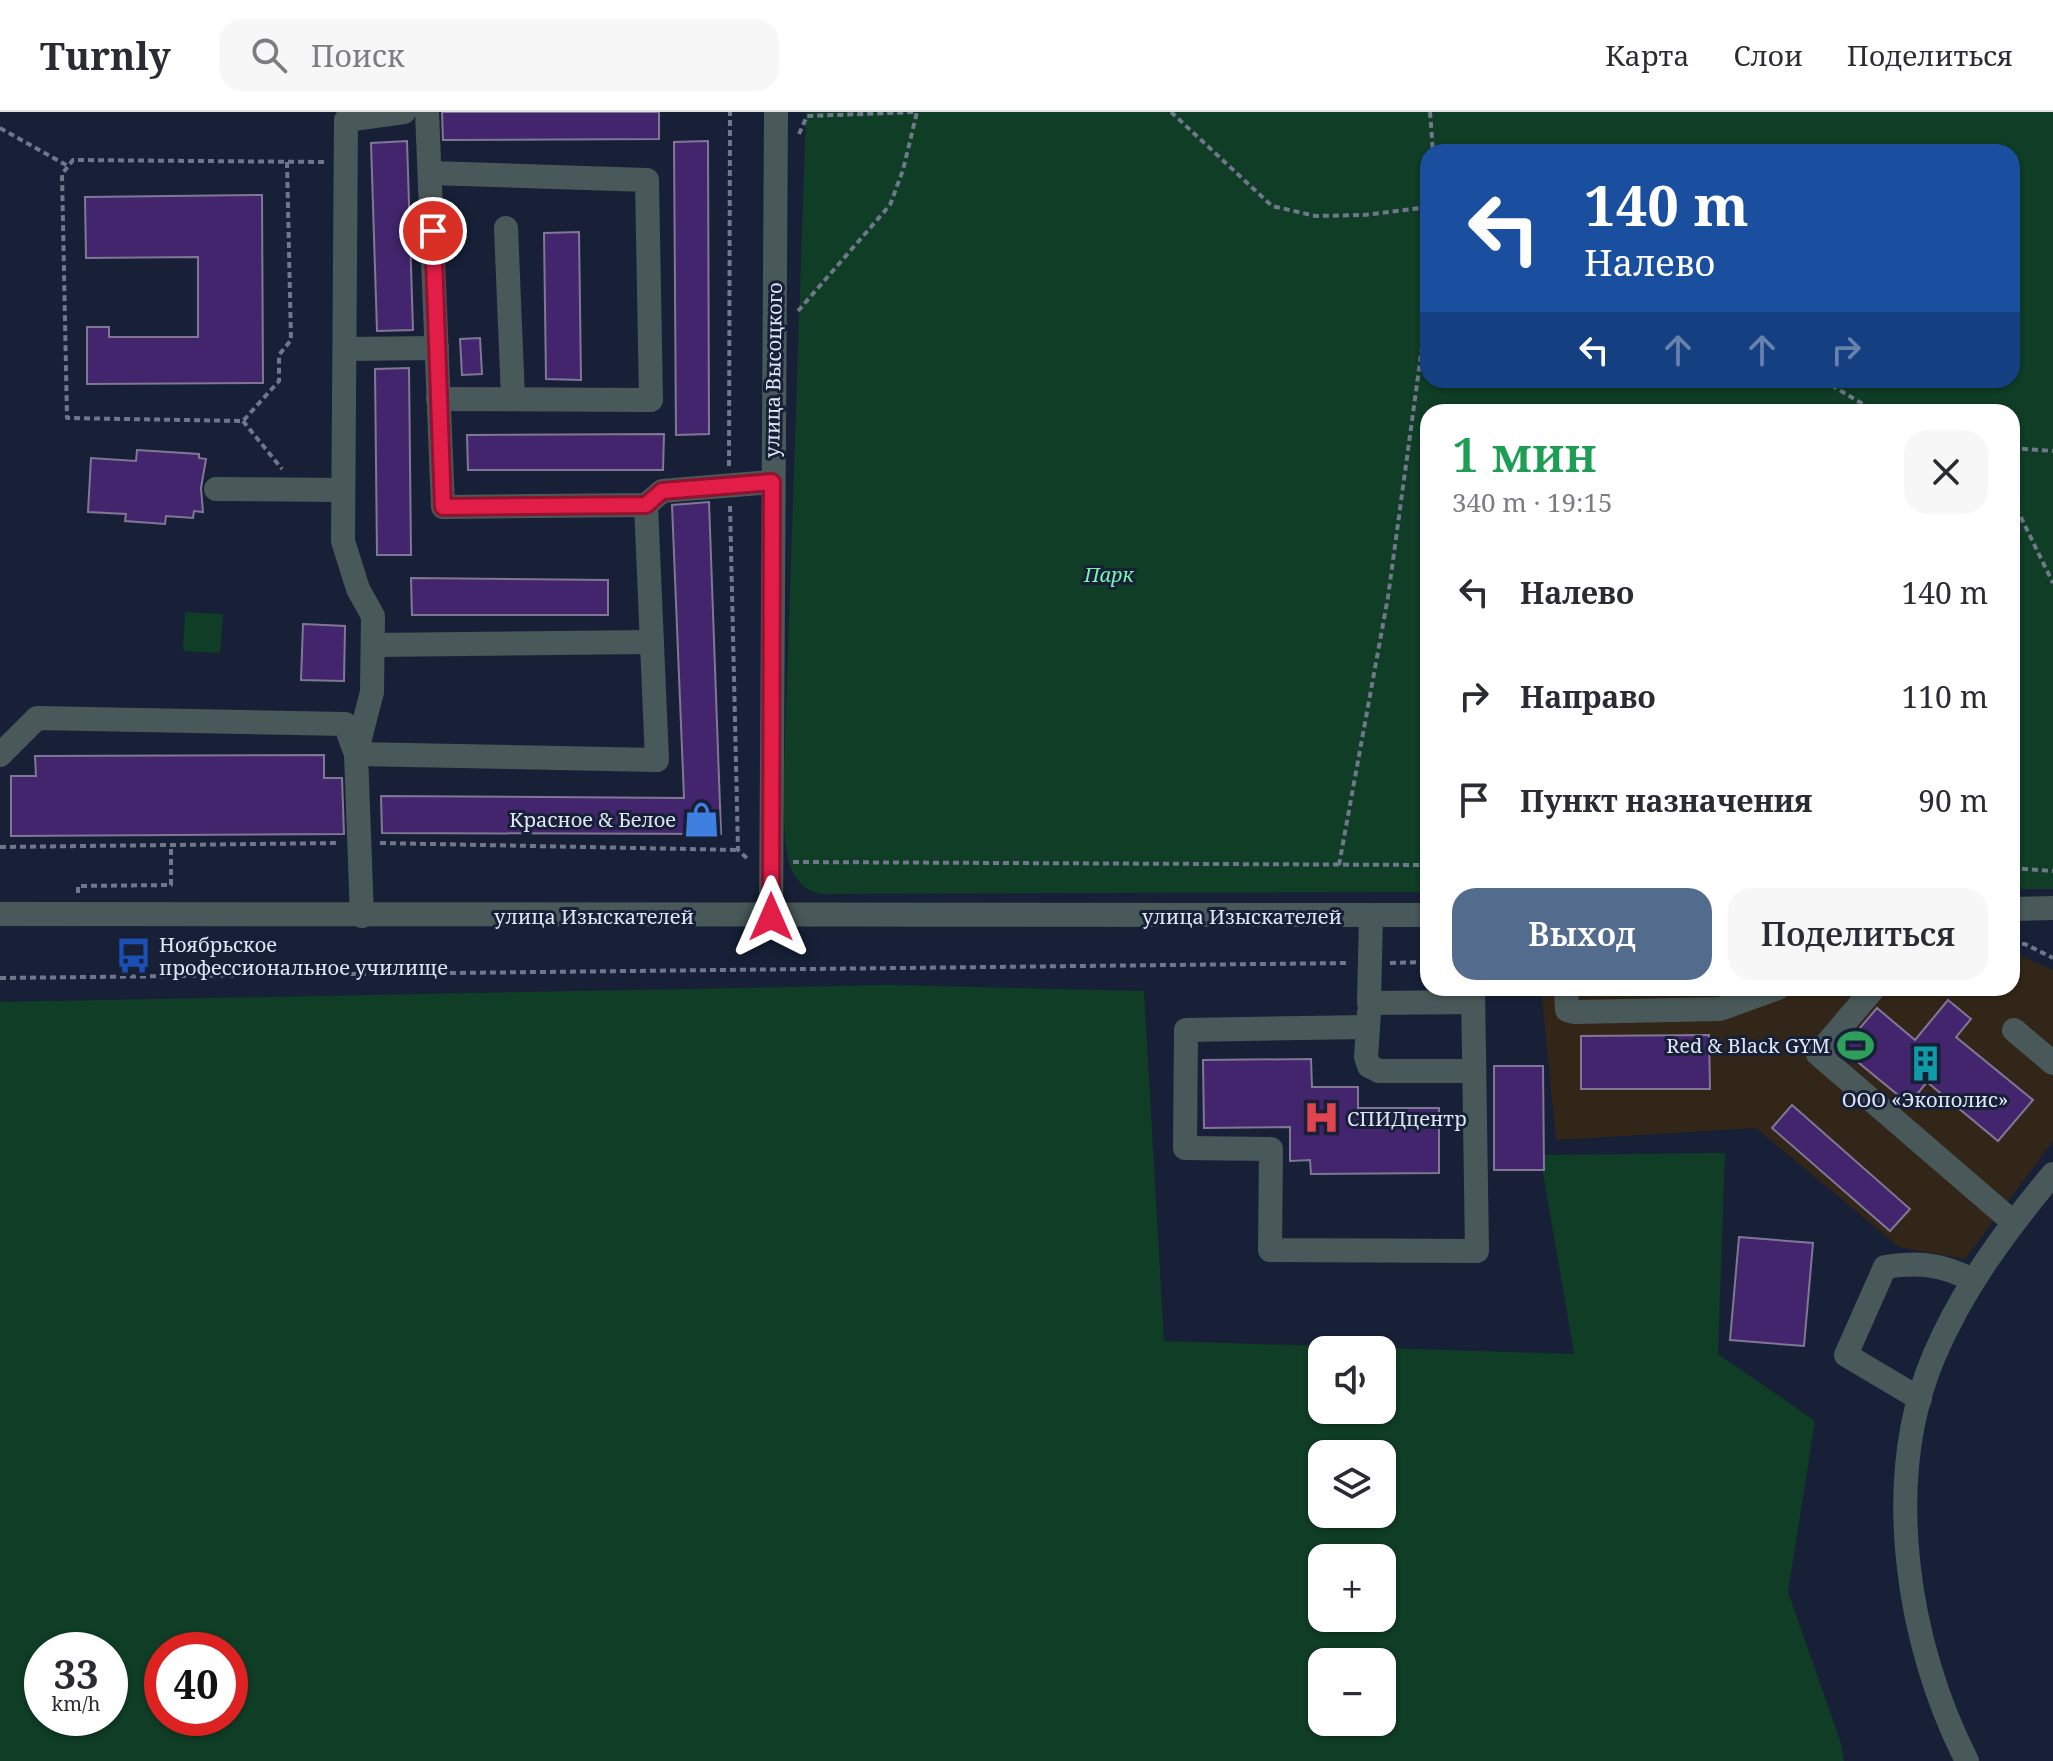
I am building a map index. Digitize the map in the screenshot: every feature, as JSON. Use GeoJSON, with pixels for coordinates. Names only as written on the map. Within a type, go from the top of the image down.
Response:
{"type":"FeatureCollection","features":[{"type":"Feature","properties":{"kind":"street"},"geometry":{"type":"LineString","coordinates":[[362,916],[356,754],[372,692],[373,616],[358,589],[343,541],[346,120],[404,112]]}},
{"type":"Feature","properties":{"kind":"street"},"geometry":{"type":"LineString","coordinates":[[427,112],[443,507],[646,505],[662,491],[772,482]]}},
{"type":"Feature","properties":{"kind":"street","name":"улица Высоцкого"},"geometry":{"type":"LineString","coordinates":[[771,917],[776,112]]}},
{"type":"Feature","properties":{"kind":"street"},"geometry":{"type":"LineString","coordinates":[[431,173],[647,180],[651,400],[438,399]]}},
{"type":"Feature","properties":{"kind":"street"},"geometry":{"type":"LineString","coordinates":[[506,228],[513,398]]}},
{"type":"Feature","properties":{"kind":"street"},"geometry":{"type":"LineString","coordinates":[[345,349],[437,348]]}},
{"type":"Feature","properties":{"kind":"street"},"geometry":{"type":"LineString","coordinates":[[216,489],[343,490]]}},
{"type":"Feature","properties":{"kind":"street"},"geometry":{"type":"LineString","coordinates":[[356,754],[657,760],[646,505]]}},
{"type":"Feature","properties":{"kind":"street"},"geometry":{"type":"LineString","coordinates":[[373,645],[652,642]]}},
{"type":"Feature","properties":{"kind":"street"},"geometry":{"type":"LineString","coordinates":[[0,755],[37,718],[345,724],[356,754]]}},
{"type":"Feature","properties":{"kind":"street"},"geometry":{"type":"LineString","coordinates":[[2020,909],[2053,908]]}},
{"type":"Feature","properties":{"kind":"street","name":"улица Изыскателей"},"geometry":{"type":"LineString","coordinates":[[0,914],[771,917],[1420,915]]}},
{"type":"Feature","properties":{"kind":"street"},"geometry":{"type":"LineString","coordinates":[[1371,915],[1366,1057],[1369,1066],[1379,1071],[1474,1071]]}},
{"type":"Feature","properties":{"kind":"street"},"geometry":{"type":"LineString","coordinates":[[1369,1003],[1460,996]]}},
{"type":"Feature","properties":{"kind":"street"},"geometry":{"type":"LineString","coordinates":[[1368,1027],[1186,1030],[1185,1148],[1271,1149],[1270,1250],[1477,1251],[1473,996]]}},
{"type":"Feature","properties":{"kind":"street"},"geometry":{"type":"LineString","coordinates":[[1566,996],[1567,1010],[1575,1012],[1720,1009],[1756,996]]}},
{"type":"Feature","properties":{"kind":"street"},"geometry":{"type":"LineString","coordinates":[[1867,996],[1818,1054],[2013,1222]]}},
{"type":"Feature","properties":{"kind":"street"},"geometry":{"type":"LineString","coordinates":[[2014,1030],[2053,1063]]}},
{"type":"Feature","properties":{"kind":"street"},"geometry":{"type":"LineString","coordinates":[[1967,1761],[1935,1689],[1918,1630],[1909,1571],[1905,1511],[1910,1451],[1920,1399],[1933,1358],[1972,1280],[2013,1222],[2053,1174]]}},
{"type":"Feature","properties":{"kind":"street"},"geometry":{"type":"LineString","coordinates":[[1920,1399],[1846,1355],[1885,1267],[1914,1263],[1950,1268],[1972,1280]]}},
{"type":"Feature","properties":{"kind":"path"},"geometry":{"type":"LineString","coordinates":[[730,112],[729,485],[738,850],[752,863],[1420,865]]}},
{"type":"Feature","properties":{"kind":"path"},"geometry":{"type":"LineString","coordinates":[[791,318],[890,205],[903,170],[916,112],[807,116],[798,135]]}},
{"type":"Feature","properties":{"kind":"path"},"geometry":{"type":"LineString","coordinates":[[1171,112],[1272,206],[1316,216],[1364,215],[1420,208]]}},
{"type":"Feature","properties":{"kind":"path"},"geometry":{"type":"LineString","coordinates":[[1430,112],[1432,144]]}},
{"type":"Feature","properties":{"kind":"path"},"geometry":{"type":"LineString","coordinates":[[0,128],[68,166]]}},
{"type":"Feature","properties":{"kind":"path"},"geometry":{"type":"LineString","coordinates":[[287,162],[291,340],[279,355],[279,381],[243,421],[67,418],[62,174],[73,160],[346,162]]}},
{"type":"Feature","properties":{"kind":"path"},"geometry":{"type":"LineString","coordinates":[[1339,866],[1388,597],[1420,362]]}},
{"type":"Feature","properties":{"kind":"path"},"geometry":{"type":"LineString","coordinates":[[1836,388],[1863,404]]}},
{"type":"Feature","properties":{"kind":"path"},"geometry":{"type":"LineString","coordinates":[[243,421],[299,490]]}},
{"type":"Feature","properties":{"kind":"path"},"geometry":{"type":"LineString","coordinates":[[2020,449],[2053,451]]}},
{"type":"Feature","properties":{"kind":"path"},"geometry":{"type":"LineString","coordinates":[[2020,515],[2053,583]]}},
{"type":"Feature","properties":{"kind":"path"},"geometry":{"type":"LineString","coordinates":[[78,916],[78,886],[171,885],[171,848]]}},
{"type":"Feature","properties":{"kind":"path"},"geometry":{"type":"LineString","coordinates":[[2020,869],[2053,871]]}},
{"type":"Feature","properties":{"kind":"path"},"geometry":{"type":"LineString","coordinates":[[2020,944],[2053,958]]}},
{"type":"Feature","properties":{"kind":"path"},"geometry":{"type":"LineString","coordinates":[[0,978],[1420,962]]}},
{"type":"Feature","properties":{"kind":"shaded area"},"geometry":{"type":"Polygon","coordinates":[[[2020,956],[2053,970],[2053,1141],[1965,1259],[1899,1247],[1756,1128],[1556,1140],[1542,996],[2020,996],[2020,956]]]}},
{"type":"Feature","properties":{"kind":"green space","name":"Парк"},"geometry":{"type":"Polygon","coordinates":[[[806,112],[2053,112],[2053,889],[2020,889],[2020,404],[1420,404],[1420,892],[822,894],[798,881],[785,841],[783,797],[806,112]]]}},
{"type":"Feature","properties":{"kind":"green space"},"geometry":{"type":"Polygon","coordinates":[[[185,612],[223,614],[220,653],[183,651],[185,612]]]}},
{"type":"Feature","properties":{"kind":"green space"},"geometry":{"type":"Polygon","coordinates":[[[891,985],[1144,991],[1164,1341],[1308,1346],[1308,1424],[1396,1424],[1396,1348],[1574,1354],[1540,1155],[1725,1153],[1718,1354],[1815,1421],[1788,1592],[1840,1740],[1844,1761],[0,1761],[0,1002],[891,985]]]}},
{"type":"Feature","properties":{"kind":"building"},"geometry":{"type":"Polygon","coordinates":[[[442,112],[659,112],[659,139],[443,140],[442,112]]]}},
{"type":"Feature","properties":{"kind":"building"},"geometry":{"type":"Polygon","coordinates":[[[407,141],[413,330],[377,331],[371,143],[407,141]]]}},
{"type":"Feature","properties":{"kind":"building"},"geometry":{"type":"Polygon","coordinates":[[[708,141],[709,434],[676,435],[674,142],[708,141]]]}},
{"type":"Feature","properties":{"kind":"building"},"geometry":{"type":"Polygon","coordinates":[[[262,195],[263,383],[87,384],[87,327],[109,327],[109,337],[198,337],[198,257],[86,258],[85,197],[262,195]]]}},
{"type":"Feature","properties":{"kind":"building"},"geometry":{"type":"Polygon","coordinates":[[[579,232],[581,380],[546,379],[544,233],[579,232]]]}},
{"type":"Feature","properties":{"kind":"building"},"geometry":{"type":"Polygon","coordinates":[[[480,338],[482,374],[462,375],[460,339],[480,338]]]}},
{"type":"Feature","properties":{"kind":"building"},"geometry":{"type":"Polygon","coordinates":[[[409,368],[411,555],[377,555],[375,369],[409,368]]]}},
{"type":"Feature","properties":{"kind":"building"},"geometry":{"type":"Polygon","coordinates":[[[664,434],[663,470],[468,470],[467,435],[664,434]]]}},
{"type":"Feature","properties":{"kind":"building"},"geometry":{"type":"Polygon","coordinates":[[[137,450],[199,454],[199,458],[206,459],[201,488],[203,512],[194,511],[193,518],[166,516],[165,524],[125,521],[126,514],[88,512],[91,458],[136,461],[137,450]]]}},
{"type":"Feature","properties":{"kind":"building"},"geometry":{"type":"Polygon","coordinates":[[[709,502],[721,834],[382,833],[381,796],[684,798],[672,505],[709,502]]]}},
{"type":"Feature","properties":{"kind":"building"},"geometry":{"type":"Polygon","coordinates":[[[411,578],[608,580],[608,615],[412,615],[411,578]]]}},
{"type":"Feature","properties":{"kind":"building"},"geometry":{"type":"Polygon","coordinates":[[[303,624],[345,626],[344,681],[301,680],[303,624]]]}},
{"type":"Feature","properties":{"kind":"building"},"geometry":{"type":"Polygon","coordinates":[[[324,755],[324,778],[342,778],[344,834],[11,836],[11,776],[36,776],[35,756],[324,755]]]}},
{"type":"Feature","properties":{"kind":"building","name":"ООО «Экополис»"},"geometry":{"type":"Polygon","coordinates":[[[1948,1000],[1971,1019],[1956,1037],[2033,1100],[1998,1141],[1927,1082],[1909,1104],[1842,1049],[1877,1008],[1915,1040],[1948,1000]]]}},
{"type":"Feature","properties":{"kind":"building"},"geometry":{"type":"Polygon","coordinates":[[[1709,1035],[1710,1089],[1581,1089],[1581,1036],[1709,1035]]]}},
{"type":"Feature","properties":{"kind":"building","name":"СПИДцентр"},"geometry":{"type":"Polygon","coordinates":[[[1311,1059],[1312,1087],[1358,1087],[1358,1108],[1439,1108],[1439,1173],[1311,1174],[1310,1160],[1290,1161],[1290,1127],[1204,1128],[1203,1060],[1311,1059]]]}},
{"type":"Feature","properties":{"kind":"building"},"geometry":{"type":"Polygon","coordinates":[[[1494,1066],[1543,1066],[1544,1170],[1494,1170],[1494,1066]]]}},
{"type":"Feature","properties":{"kind":"building"},"geometry":{"type":"Polygon","coordinates":[[[1792,1105],[1910,1209],[1890,1231],[1772,1128],[1792,1105]]]}},
{"type":"Feature","properties":{"kind":"building"},"geometry":{"type":"Polygon","coordinates":[[[1739,1237],[1813,1243],[1804,1346],[1730,1340],[1739,1237]]]}},
{"type":"Feature","properties":{"kind":"place","name":"Красное & Белое"},"geometry":{"type":"Point","coordinates":[702,819]}},
{"type":"Feature","properties":{"kind":"place","name":"Ноябрьское профессиональное училище"},"geometry":{"type":"Point","coordinates":[133,956]}},
{"type":"Feature","properties":{"kind":"place","name":"Red & Black GYM"},"geometry":{"type":"Point","coordinates":[1856,1045]}},
{"type":"Feature","properties":{"kind":"place","name":"ООО «Экополис»"},"geometry":{"type":"Point","coordinates":[1925,1064]}},
{"type":"Feature","properties":{"kind":"place","name":"СПИДцентр"},"geometry":{"type":"Point","coordinates":[1321,1118]}},
{"type":"Feature","properties":{"kind":"route"},"geometry":{"type":"LineString","coordinates":[[433,231],[443,507],[646,505],[662,491],[772,482],[771,917]]}}]}
